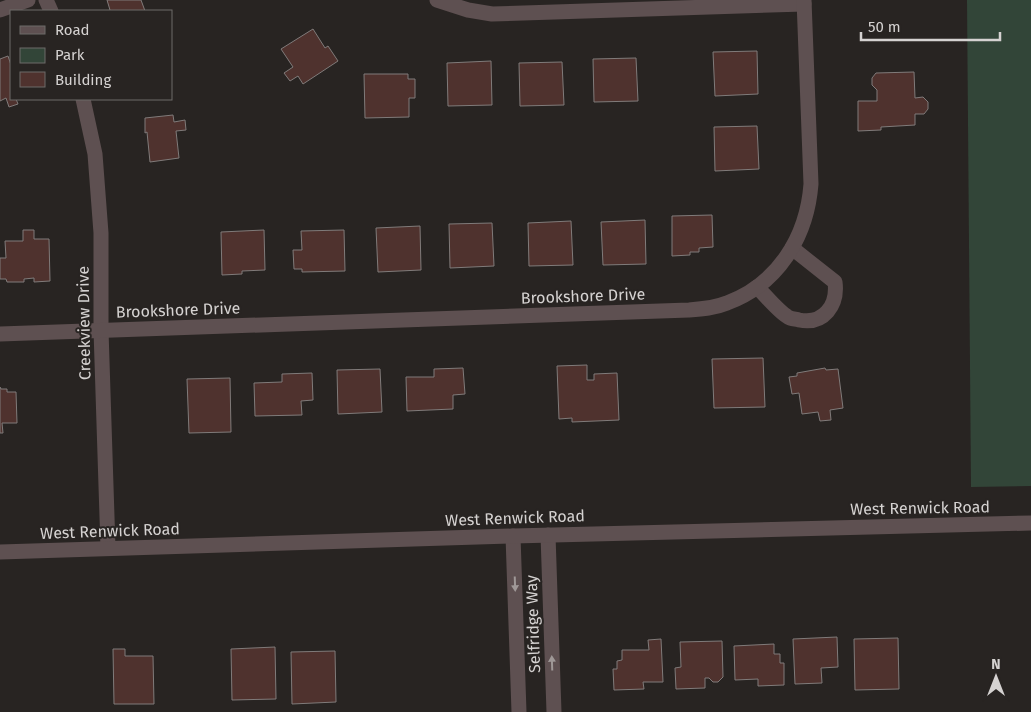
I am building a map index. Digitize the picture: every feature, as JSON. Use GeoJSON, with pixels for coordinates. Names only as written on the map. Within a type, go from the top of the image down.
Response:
{"type":"FeatureCollection","features":[{"type":"Feature","properties":{"kind":"street"},"geometry":{"type":"LineString","coordinates":[[0,10],[28,0]]}},
{"type":"Feature","properties":{"kind":"street"},"geometry":{"type":"LineString","coordinates":[[438,0],[468,10],[492,14],[804,2]]}},
{"type":"Feature","properties":{"kind":"street","name":"Brookshore Drive"},"geometry":{"type":"LineString","coordinates":[[0,334],[689,310],[726,304],[757,287],[774,272],[792,248],[807,214],[811,184],[804,2]]}},
{"type":"Feature","properties":{"kind":"street","name":"Creekview Drive"},"geometry":{"type":"LineString","coordinates":[[83,100],[96,154],[102,233],[100,330],[108,548]]}},
{"type":"Feature","properties":{"kind":"street"},"geometry":{"type":"LineString","coordinates":[[757,287],[788,318],[806,321],[821,318],[832,305],[836,293],[835,282],[792,248]]}},
{"type":"Feature","properties":{"kind":"street","name":"West Renwick Road"},"geometry":{"type":"LineString","coordinates":[[0,552],[548,535],[1031,523]]}},
{"type":"Feature","properties":{"kind":"street","name":"Selfridge Way"},"geometry":{"type":"LineString","coordinates":[[548,535],[554,712]]}},
{"type":"Feature","properties":{"kind":"street"},"geometry":{"type":"LineString","coordinates":[[513,536],[519,712]]}},
{"type":"Feature","properties":{"kind":"green space"},"geometry":{"type":"Polygon","coordinates":[[[967,0],[1031,0],[1031,486],[971,487],[967,0]]]}},
{"type":"Feature","properties":{"kind":"building"},"geometry":{"type":"Polygon","coordinates":[[[107,0],[141,0],[145,10],[110,10],[107,0]]]}},
{"type":"Feature","properties":{"kind":"building"},"geometry":{"type":"Polygon","coordinates":[[[313,29],[325,48],[328,46],[338,61],[303,84],[298,76],[290,81],[284,73],[293,67],[281,49],[313,29]]]}},
{"type":"Feature","properties":{"kind":"building"},"geometry":{"type":"Polygon","coordinates":[[[757,51],[758,94],[715,96],[713,52],[757,51]]]}},
{"type":"Feature","properties":{"kind":"building"},"geometry":{"type":"Polygon","coordinates":[[[8,56],[10,62],[10,100],[16,100],[18,104],[9,107],[6,98],[0,101],[0,59],[8,56]]]}},
{"type":"Feature","properties":{"kind":"building"},"geometry":{"type":"Polygon","coordinates":[[[636,58],[638,101],[594,102],[593,59],[636,58]]]}},
{"type":"Feature","properties":{"kind":"building"},"geometry":{"type":"Polygon","coordinates":[[[491,61],[492,105],[448,106],[447,63],[491,61]]]}},
{"type":"Feature","properties":{"kind":"building"},"geometry":{"type":"Polygon","coordinates":[[[562,62],[564,105],[520,106],[519,63],[562,62]]]}},
{"type":"Feature","properties":{"kind":"building"},"geometry":{"type":"Polygon","coordinates":[[[914,72],[915,98],[923,97],[928,102],[928,109],[924,114],[915,114],[915,125],[881,127],[881,130],[858,131],[858,101],[877,101],[877,90],[872,85],[872,78],[876,73],[914,72]]]}},
{"type":"Feature","properties":{"kind":"building"},"geometry":{"type":"Polygon","coordinates":[[[364,74],[408,74],[408,79],[415,79],[415,98],[409,98],[409,117],[365,118],[364,74]]]}},
{"type":"Feature","properties":{"kind":"building"},"geometry":{"type":"Polygon","coordinates":[[[173,115],[174,122],[185,120],[186,130],[176,131],[179,158],[150,162],[147,132],[145,133],[145,118],[173,115]]]}},
{"type":"Feature","properties":{"kind":"building"},"geometry":{"type":"Polygon","coordinates":[[[757,126],[759,169],[715,171],[714,127],[757,126]]]}},
{"type":"Feature","properties":{"kind":"building"},"geometry":{"type":"Polygon","coordinates":[[[712,215],[713,247],[699,248],[699,252],[690,252],[690,255],[672,256],[672,216],[712,215]]]}},
{"type":"Feature","properties":{"kind":"building"},"geometry":{"type":"Polygon","coordinates":[[[645,220],[646,264],[603,265],[601,222],[645,220]]]}},
{"type":"Feature","properties":{"kind":"building"},"geometry":{"type":"Polygon","coordinates":[[[571,221],[573,265],[529,266],[528,223],[571,221]]]}},
{"type":"Feature","properties":{"kind":"building"},"geometry":{"type":"Polygon","coordinates":[[[492,223],[494,266],[450,268],[449,224],[492,223]]]}},
{"type":"Feature","properties":{"kind":"building"},"geometry":{"type":"Polygon","coordinates":[[[420,226],[421,270],[378,272],[376,228],[420,226]]]}},
{"type":"Feature","properties":{"kind":"building"},"geometry":{"type":"Polygon","coordinates":[[[23,230],[34,230],[34,239],[49,239],[50,281],[34,282],[34,278],[24,279],[24,282],[7,282],[6,279],[0,279],[0,258],[6,258],[5,241],[23,241],[23,230]]]}},
{"type":"Feature","properties":{"kind":"building"},"geometry":{"type":"Polygon","coordinates":[[[264,230],[265,270],[242,271],[242,274],[222,275],[221,232],[264,230]]]}},
{"type":"Feature","properties":{"kind":"building"},"geometry":{"type":"Polygon","coordinates":[[[344,230],[345,271],[302,272],[302,269],[294,269],[293,250],[302,250],[301,231],[344,230]]]}},
{"type":"Feature","properties":{"kind":"building"},"geometry":{"type":"Polygon","coordinates":[[[763,358],[765,407],[714,408],[712,359],[763,358]]]}},
{"type":"Feature","properties":{"kind":"building"},"geometry":{"type":"Polygon","coordinates":[[[587,365],[587,380],[594,380],[594,374],[617,373],[619,420],[572,422],[572,418],[559,419],[557,366],[587,365]]]}},
{"type":"Feature","properties":{"kind":"building"},"geometry":{"type":"Polygon","coordinates":[[[463,368],[465,394],[453,395],[453,409],[407,411],[406,377],[434,377],[434,369],[463,368]]]}},
{"type":"Feature","properties":{"kind":"building"},"geometry":{"type":"Polygon","coordinates":[[[825,368],[826,370],[838,369],[843,408],[830,410],[831,420],[820,421],[818,412],[802,414],[799,393],[792,394],[789,377],[797,376],[797,373],[825,368]]]}},
{"type":"Feature","properties":{"kind":"building"},"geometry":{"type":"Polygon","coordinates":[[[380,369],[382,412],[338,414],[337,370],[380,369]]]}},
{"type":"Feature","properties":{"kind":"building"},"geometry":{"type":"Polygon","coordinates":[[[312,373],[313,400],[301,401],[302,415],[255,416],[254,383],[282,382],[282,374],[312,373]]]}},
{"type":"Feature","properties":{"kind":"building"},"geometry":{"type":"Polygon","coordinates":[[[230,378],[231,432],[189,433],[187,379],[230,378]]]}},
{"type":"Feature","properties":{"kind":"building"},"geometry":{"type":"Polygon","coordinates":[[[0,387],[1,389],[7,389],[7,392],[16,392],[17,423],[2,423],[3,433],[0,433],[0,387]]]}},
{"type":"Feature","properties":{"kind":"building"},"geometry":{"type":"Polygon","coordinates":[[[837,637],[838,667],[821,668],[822,683],[795,684],[793,639],[837,637]]]}},
{"type":"Feature","properties":{"kind":"building"},"geometry":{"type":"Polygon","coordinates":[[[898,638],[899,689],[855,690],[854,639],[898,638]]]}},
{"type":"Feature","properties":{"kind":"building"},"geometry":{"type":"Polygon","coordinates":[[[661,639],[663,682],[643,682],[644,689],[614,690],[613,669],[617,669],[617,661],[622,660],[622,650],[649,650],[648,640],[661,639]]]}},
{"type":"Feature","properties":{"kind":"building"},"geometry":{"type":"Polygon","coordinates":[[[722,641],[723,677],[718,682],[705,678],[705,688],[676,689],[675,668],[681,667],[680,642],[722,641]]]}},
{"type":"Feature","properties":{"kind":"building"},"geometry":{"type":"Polygon","coordinates":[[[774,644],[774,654],[780,654],[780,663],[784,663],[784,685],[758,686],[758,679],[735,680],[734,646],[774,644]]]}},
{"type":"Feature","properties":{"kind":"building"},"geometry":{"type":"Polygon","coordinates":[[[275,647],[276,699],[232,700],[231,649],[275,647]]]}},
{"type":"Feature","properties":{"kind":"building"},"geometry":{"type":"Polygon","coordinates":[[[113,649],[125,649],[125,656],[153,656],[154,704],[114,704],[113,649]]]}},
{"type":"Feature","properties":{"kind":"building"},"geometry":{"type":"Polygon","coordinates":[[[335,651],[336,702],[292,704],[291,652],[335,651]]]}}]}
